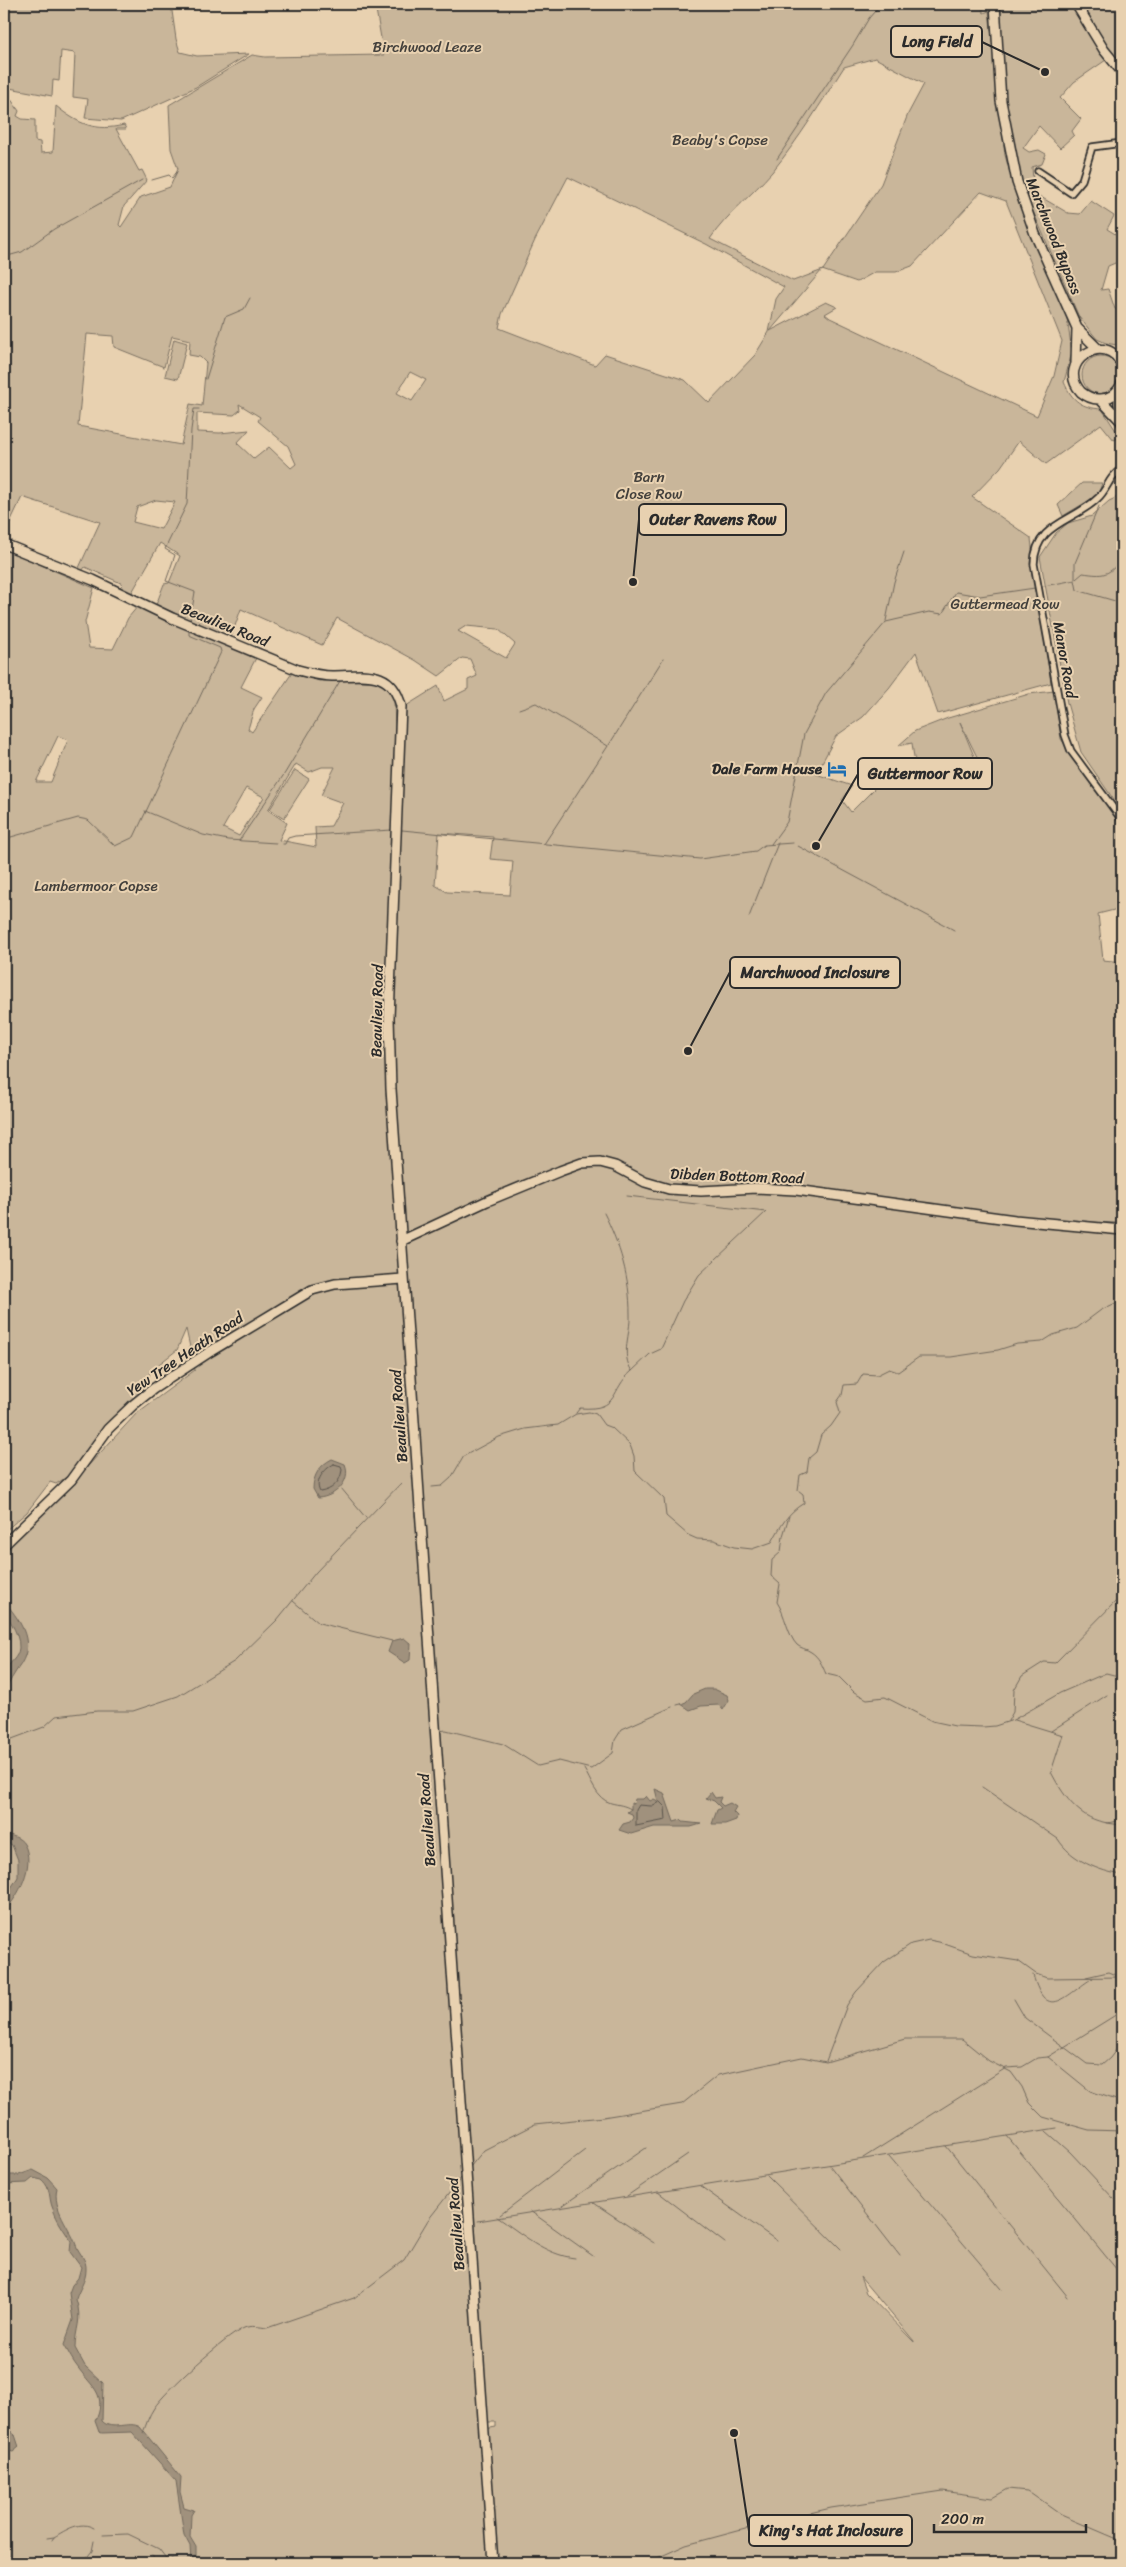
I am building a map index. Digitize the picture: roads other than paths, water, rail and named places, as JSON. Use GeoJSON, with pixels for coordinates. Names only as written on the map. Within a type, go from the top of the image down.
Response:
{"type":"FeatureCollection","features":[{"type":"Feature","properties":{"kind":"street","name":"Marchwood Bypass"},"geometry":{"type":"LineString","coordinates":[[994,4],[1001,101],[1017,182],[1035,234],[1077,328],[1098,349]]}},
{"type":"Feature","properties":{"kind":"street"},"geometry":{"type":"LineString","coordinates":[[1076,4],[1104,50],[1122,71]]}},
{"type":"Feature","properties":{"kind":"street"},"geometry":{"type":"LineString","coordinates":[[1038,171],[1071,193],[1082,180],[1092,147],[1122,143]]}},
{"type":"Feature","properties":{"kind":"street","name":"Marchwood Bypass"},"geometry":{"type":"LineString","coordinates":[[1077,328],[1074,372],[1078,388],[1084,395],[1100,399]]}},
{"type":"Feature","properties":{"kind":"street"},"geometry":{"type":"LineString","coordinates":[[1076,364],[1085,353],[1098,349],[1122,355]]}},
{"type":"Feature","properties":{"kind":"street"},"geometry":{"type":"LineString","coordinates":[[1112,353],[1122,366]]}},
{"type":"Feature","properties":{"kind":"street"},"geometry":{"type":"LineString","coordinates":[[1100,399],[1108,398],[1121,385]]}},
{"type":"Feature","properties":{"kind":"street"},"geometry":{"type":"LineString","coordinates":[[1121,385],[1121,422]]}},
{"type":"Feature","properties":{"kind":"street"},"geometry":{"type":"LineString","coordinates":[[1100,399],[1121,422]]}},
{"type":"Feature","properties":{"kind":"street","name":"Manor Road"},"geometry":{"type":"LineString","coordinates":[[1122,468],[1108,480],[1101,496],[1049,530],[1034,550],[1034,564],[1065,735],[1071,751],[1122,820]]}},
{"type":"Feature","properties":{"kind":"street","name":"Beaulieu Road"},"geometry":{"type":"LineString","coordinates":[[4,544],[93,580],[172,618],[298,670],[318,675],[371,675],[387,681],[398,696],[401,732],[389,1042],[403,1279],[493,2563]]}},
{"type":"Feature","properties":{"kind":"street","name":"Dibden Bottom Road"},"geometry":{"type":"LineString","coordinates":[[401,1241],[479,1204],[560,1171],[582,1163],[600,1162],[615,1166],[644,1182],[668,1189],[701,1191],[756,1188],[796,1190],[1015,1220],[1122,1230]]}},
{"type":"Feature","properties":{"kind":"street","name":"Yew Tree Heath Road"},"geometry":{"type":"LineString","coordinates":[[4,1546],[71,1480],[108,1429],[153,1389],[211,1351],[312,1290],[335,1284],[403,1279]]}},
{"type":"Feature","properties":{"kind":"water"},"geometry":{"type":"Polygon","coordinates":[[[332,1459],[345,1464],[347,1470],[344,1482],[341,1487],[330,1495],[318,1498],[313,1489],[314,1479],[321,1467],[332,1459]]]}},
{"type":"Feature","properties":{"kind":"water"},"geometry":{"type":"Polygon","coordinates":[[[4,1601],[19,1622],[26,1638],[27,1646],[21,1664],[4,1695],[4,1674],[17,1655],[19,1642],[6,1613],[4,1601]]]}},
{"type":"Feature","properties":{"kind":"water"},"geometry":{"type":"Polygon","coordinates":[[[404,1638],[411,1644],[410,1660],[405,1663],[388,1652],[392,1641],[404,1638]]]}},
{"type":"Feature","properties":{"kind":"water"},"geometry":{"type":"Polygon","coordinates":[[[705,1689],[714,1689],[727,1695],[729,1700],[723,1710],[719,1705],[701,1706],[690,1710],[681,1704],[686,1702],[693,1694],[705,1689]]]}},
{"type":"Feature","properties":{"kind":"water"},"geometry":{"type":"Polygon","coordinates":[[[655,1789],[664,1793],[674,1822],[681,1820],[683,1822],[701,1824],[691,1827],[654,1827],[631,1834],[619,1830],[623,1824],[630,1822],[633,1818],[632,1814],[627,1812],[631,1809],[631,1803],[634,1804],[635,1799],[643,1799],[646,1796],[650,1801],[654,1799],[658,1801],[655,1789]]]}},
{"type":"Feature","properties":{"kind":"water"},"geometry":{"type":"Polygon","coordinates":[[[711,1792],[715,1798],[721,1797],[719,1802],[723,1806],[730,1803],[736,1807],[733,1812],[737,1816],[736,1820],[725,1824],[712,1824],[717,1810],[721,1808],[714,1801],[706,1798],[711,1792]]]}},
{"type":"Feature","properties":{"kind":"water"},"geometry":{"type":"Polygon","coordinates":[[[4,1833],[18,1838],[24,1844],[28,1861],[27,1871],[20,1889],[4,1912],[4,1899],[18,1877],[18,1860],[12,1845],[4,1841],[4,1833]]]}},
{"type":"Feature","properties":{"kind":"water"},"geometry":{"type":"Polygon","coordinates":[[[33,2170],[48,2178],[57,2188],[56,2196],[59,2211],[85,2263],[85,2278],[76,2299],[79,2319],[75,2348],[85,2366],[103,2383],[102,2421],[111,2426],[136,2425],[140,2427],[181,2477],[180,2492],[184,2507],[194,2510],[191,2515],[190,2537],[196,2547],[196,2563],[191,2563],[190,2546],[184,2535],[176,2481],[132,2432],[99,2432],[95,2421],[100,2404],[97,2392],[64,2345],[73,2320],[69,2293],[72,2285],[78,2278],[81,2267],[70,2252],[71,2241],[55,2213],[49,2190],[45,2183],[42,2180],[33,2178],[27,2183],[4,2184],[4,2175],[19,2175],[33,2170]]]}},
{"type":"Feature","properties":{"kind":"water"},"geometry":{"type":"Polygon","coordinates":[[[4,2421],[15,2435],[19,2447],[13,2452],[4,2450],[4,2421]]]}},
{"type":"Feature","properties":{"kind":"waterway"},"geometry":{"type":"LineString","coordinates":[[777,159],[869,18],[881,4]]}},
{"type":"Feature","properties":{"kind":"waterway"},"geometry":{"type":"LineString","coordinates":[[152,180],[169,175],[172,178],[177,172]]}},
{"type":"Feature","properties":{"kind":"waterway"},"geometry":{"type":"LineString","coordinates":[[4,257],[22,252],[54,229],[142,180]]}},
{"type":"Feature","properties":{"kind":"waterway"},"geometry":{"type":"LineString","coordinates":[[206,379],[225,317],[244,309],[250,298]]}},
{"type":"Feature","properties":{"kind":"waterway"},"geometry":{"type":"LineString","coordinates":[[190,621],[195,592],[166,581],[175,555],[165,549],[187,504],[191,430],[194,409],[199,409]]}},
{"type":"Feature","properties":{"kind":"waterway"},"geometry":{"type":"LineString","coordinates":[[1075,579],[1075,563],[1099,506]]}},
{"type":"Feature","properties":{"kind":"waterway"},"geometry":{"type":"LineString","coordinates":[[886,621],[894,582],[904,552]]}},
{"type":"Feature","properties":{"kind":"waterway"},"geometry":{"type":"LineString","coordinates":[[1076,579],[1083,573],[1105,574],[1113,569],[1122,559]]}},
{"type":"Feature","properties":{"kind":"waterway"},"geometry":{"type":"LineString","coordinates":[[1044,586],[1075,580],[1077,590],[1122,603]]}},
{"type":"Feature","properties":{"kind":"waterway"},"geometry":{"type":"LineString","coordinates":[[771,844],[787,822],[804,734],[826,693],[886,622],[929,612],[942,614],[956,592],[980,596],[1035,588]]}},
{"type":"Feature","properties":{"kind":"waterway"},"geometry":{"type":"LineString","coordinates":[[4,839],[78,818],[88,820],[115,846],[134,837],[221,652],[220,648],[189,635],[189,630]]}},
{"type":"Feature","properties":{"kind":"waterway"},"geometry":{"type":"LineString","coordinates":[[609,745],[663,659]]}},
{"type":"Feature","properties":{"kind":"waterway"},"geometry":{"type":"LineString","coordinates":[[239,841],[285,773],[340,681]]}},
{"type":"Feature","properties":{"kind":"waterway"},"geometry":{"type":"LineString","coordinates":[[519,709],[536,703],[608,746],[544,844]]}},
{"type":"Feature","properties":{"kind":"waterway"},"geometry":{"type":"LineString","coordinates":[[145,811],[203,835],[228,840],[276,843]]}},
{"type":"Feature","properties":{"kind":"waterway"},"geometry":{"type":"LineString","coordinates":[[283,844],[285,844],[288,838],[295,836],[392,830]]}},
{"type":"Feature","properties":{"kind":"waterway"},"geometry":{"type":"LineString","coordinates":[[402,830],[700,859],[756,851],[764,845],[793,843]]}},
{"type":"Feature","properties":{"kind":"waterway"},"geometry":{"type":"LineString","coordinates":[[749,917],[778,843]]}},
{"type":"Feature","properties":{"kind":"waterway"},"geometry":{"type":"LineString","coordinates":[[798,846],[954,930]]}},
{"type":"Feature","properties":{"kind":"waterway"},"geometry":{"type":"LineString","coordinates":[[1117,1137],[1122,1140]]}},
{"type":"Feature","properties":{"kind":"waterway"},"geometry":{"type":"LineString","coordinates":[[604,1213],[615,1237],[626,1275],[630,1301],[630,1321],[626,1351],[632,1371],[650,1354],[661,1349],[683,1301],[699,1275],[766,1212],[627,1196]]}},
{"type":"Feature","properties":{"kind":"waterway"},"geometry":{"type":"LineString","coordinates":[[432,1487],[442,1486],[451,1478],[464,1456],[499,1437],[525,1429],[558,1425],[576,1414],[589,1412],[596,1414],[604,1425],[612,1428],[630,1445],[634,1456],[635,1471],[664,1499],[666,1516],[688,1535],[697,1539],[714,1540],[734,1547],[752,1549],[772,1542],[789,1516],[804,1503],[803,1494],[798,1490],[800,1475],[807,1472],[809,1458],[816,1452],[821,1435],[831,1426],[840,1413],[837,1402],[842,1395],[844,1385],[857,1384],[863,1374],[877,1375],[889,1369],[898,1372],[919,1357],[951,1357],[998,1350],[1017,1344],[1042,1342],[1053,1335],[1077,1328],[1101,1310],[1122,1300]]}},
{"type":"Feature","properties":{"kind":"waterway"},"geometry":{"type":"LineString","coordinates":[[576,1413],[580,1408],[593,1408],[608,1403],[632,1371]]}},
{"type":"Feature","properties":{"kind":"waterway"},"geometry":{"type":"LineString","coordinates":[[4,1742],[44,1727],[56,1716],[97,1711],[133,1711],[178,1696],[235,1661],[277,1620],[316,1572],[402,1482]]}},
{"type":"Feature","properties":{"kind":"waterway"},"geometry":{"type":"LineString","coordinates":[[341,1488],[366,1518]]}},
{"type":"Feature","properties":{"kind":"waterway"},"geometry":{"type":"LineString","coordinates":[[789,1516],[783,1536],[781,1552],[772,1560],[771,1576],[780,1584],[777,1602],[789,1631],[797,1645],[816,1656],[826,1674],[839,1677],[854,1692],[867,1699],[885,1697],[932,1721],[955,1726],[995,1726],[1013,1720],[1060,1693],[1106,1673],[1122,1677]]}},
{"type":"Feature","properties":{"kind":"waterway"},"geometry":{"type":"LineString","coordinates":[[1008,1721],[1013,1712],[1014,1690],[1022,1676],[1044,1662],[1055,1663],[1122,1595]]}},
{"type":"Feature","properties":{"kind":"waterway"},"geometry":{"type":"LineString","coordinates":[[293,1601],[319,1623],[392,1641]]}},
{"type":"Feature","properties":{"kind":"waterway"},"geometry":{"type":"LineString","coordinates":[[1051,1731],[1107,1695]]}},
{"type":"Feature","properties":{"kind":"waterway"},"geometry":{"type":"LineString","coordinates":[[677,1705],[681,1704]]}},
{"type":"Feature","properties":{"kind":"waterway"},"geometry":{"type":"LineString","coordinates":[[440,1731],[446,1730],[503,1744],[538,1766],[559,1761],[591,1769],[613,1753],[615,1740],[622,1729],[672,1707]]}},
{"type":"Feature","properties":{"kind":"waterway"},"geometry":{"type":"LineString","coordinates":[[1014,1720],[1063,1735],[1051,1772],[1065,1796],[1078,1810],[1105,1823],[1122,1820]]}},
{"type":"Feature","properties":{"kind":"waterway"},"geometry":{"type":"LineString","coordinates":[[584,1769],[601,1798],[631,1809]]}},
{"type":"Feature","properties":{"kind":"waterway"},"geometry":{"type":"LineString","coordinates":[[982,1787],[1058,1839],[1078,1859],[1104,1871],[1122,1875]]}},
{"type":"Feature","properties":{"kind":"waterway"},"geometry":{"type":"LineString","coordinates":[[1106,1823],[1122,1825]]}},
{"type":"Feature","properties":{"kind":"waterway"},"geometry":{"type":"LineString","coordinates":[[826,2061],[847,2005],[856,1992],[884,1962],[911,1944],[929,1940],[973,1954],[1018,1961],[1036,1974],[1047,1978],[1122,1977]]}},
{"type":"Feature","properties":{"kind":"waterway"},"geometry":{"type":"LineString","coordinates":[[1086,1977],[1108,1972],[1118,1976]]}},
{"type":"Feature","properties":{"kind":"waterway"},"geometry":{"type":"LineString","coordinates":[[1033,1975],[1039,1990],[1045,1999],[1051,2002],[1066,1997],[1093,1978]]}},
{"type":"Feature","properties":{"kind":"waterway"},"geometry":{"type":"LineString","coordinates":[[1014,1999],[1025,2018],[1087,2064],[1102,2065],[1122,2042]]}},
{"type":"Feature","properties":{"kind":"waterway"},"geometry":{"type":"LineString","coordinates":[[863,2158],[1006,2068],[1022,2067],[1037,2058],[1048,2057],[1122,2011]]}},
{"type":"Feature","properties":{"kind":"waterway"},"geometry":{"type":"LineString","coordinates":[[470,2167],[484,2150],[535,2124],[603,2117],[682,2104],[718,2075],[802,2057],[826,2062],[905,2039],[962,2039],[989,2061],[1011,2072],[1022,2087],[1029,2103],[1043,2117],[1089,2130],[1122,2131]]}},
{"type":"Feature","properties":{"kind":"waterway"},"geometry":{"type":"LineString","coordinates":[[1048,2057],[1090,2091],[1122,2102]]}},
{"type":"Feature","properties":{"kind":"waterway"},"geometry":{"type":"LineString","coordinates":[[478,2221],[1057,2128]]}},
{"type":"Feature","properties":{"kind":"waterway"},"geometry":{"type":"LineString","coordinates":[[1046,2131],[1070,2152],[1114,2199]]}},
{"type":"Feature","properties":{"kind":"waterway"},"geometry":{"type":"LineString","coordinates":[[1007,2136],[1122,2276]]}},
{"type":"Feature","properties":{"kind":"waterway"},"geometry":{"type":"LineString","coordinates":[[946,2146],[1068,2297]]}},
{"type":"Feature","properties":{"kind":"waterway"},"geometry":{"type":"LineString","coordinates":[[562,2206],[646,2148]]}},
{"type":"Feature","properties":{"kind":"waterway"},"geometry":{"type":"LineString","coordinates":[[500,2215],[585,2150]]}},
{"type":"Feature","properties":{"kind":"waterway"},"geometry":{"type":"LineString","coordinates":[[627,2196],[688,2154]]}},
{"type":"Feature","properties":{"kind":"waterway"},"geometry":{"type":"LineString","coordinates":[[889,2156],[1002,2289]]}},
{"type":"Feature","properties":{"kind":"waterway"},"geometry":{"type":"LineString","coordinates":[[830,2166],[900,2256]]}},
{"type":"Feature","properties":{"kind":"waterway"},"geometry":{"type":"LineString","coordinates":[[767,2176],[841,2249]]}},
{"type":"Feature","properties":{"kind":"waterway"},"geometry":{"type":"LineString","coordinates":[[143,2433],[154,2408],[170,2389],[235,2333],[244,2328],[256,2326],[267,2328],[354,2298],[404,2260],[428,2220],[461,2178]]}},
{"type":"Feature","properties":{"kind":"waterway"},"geometry":{"type":"LineString","coordinates":[[700,2186],[777,2241]]}},
{"type":"Feature","properties":{"kind":"waterway"},"geometry":{"type":"LineString","coordinates":[[658,2192],[725,2243]]}},
{"type":"Feature","properties":{"kind":"waterway"},"geometry":{"type":"LineString","coordinates":[[594,2203],[654,2243]]}},
{"type":"Feature","properties":{"kind":"waterway"},"geometry":{"type":"LineString","coordinates":[[530,2211],[593,2256]]}},
{"type":"Feature","properties":{"kind":"waterway"},"geometry":{"type":"LineString","coordinates":[[497,2217],[543,2248],[575,2258]]}},
{"type":"Feature","properties":{"kind":"waterway"},"geometry":{"type":"LineString","coordinates":[[780,2520],[831,2508],[943,2491],[992,2498],[1008,2489],[1027,2491],[1061,2515],[1122,2541]]}},
{"type":"Feature","properties":{"kind":"waterway"},"geometry":{"type":"LineString","coordinates":[[646,2563],[686,2545],[775,2521]]}},
{"type":"Feature","properties":{"kind":"waterway"},"geometry":{"type":"LineString","coordinates":[[52,2540],[54,2537],[78,2525],[94,2528]]}},
{"type":"Feature","properties":{"kind":"waterway"},"geometry":{"type":"LineString","coordinates":[[103,2535],[128,2534],[159,2549],[168,2561],[173,2559],[178,2563]]}},
{"type":"Feature","properties":{"kind":"waterway"},"geometry":{"type":"LineString","coordinates":[[47,2538],[54,2537]]}},
{"type":"Feature","properties":{"kind":"waterway"},"geometry":{"type":"LineString","coordinates":[[76,2563],[84,2561],[92,2551],[94,2541]]}},
{"type":"Feature","properties":{"kind":"waterway"},"geometry":{"type":"LineString","coordinates":[[152,2555],[156,2563]]}},
{"type":"Feature","properties":{"kind":"place","name":"Long Field"},"geometry":{"type":"Point","coordinates":[1045,72]}},
{"type":"Feature","properties":{"kind":"place","name":"Outer Ravens Row"},"geometry":{"type":"Point","coordinates":[633,582]}},
{"type":"Feature","properties":{"kind":"place","name":"Dale Farm House"},"geometry":{"type":"Point","coordinates":[837,769]}},
{"type":"Feature","properties":{"kind":"place","name":"Guttermoor Row"},"geometry":{"type":"Point","coordinates":[816,846]}},
{"type":"Feature","properties":{"kind":"place","name":"Marchwood Inclosure"},"geometry":{"type":"Point","coordinates":[688,1051]}},
{"type":"Feature","properties":{"kind":"place","name":"King's Hat Inclosure"},"geometry":{"type":"Point","coordinates":[734,2433]}},
{"type":"Feature","properties":{"kind":"park label","name":"Birchwood Leaze"},"geometry":{"type":"Point","coordinates":[427,47]}},
{"type":"Feature","properties":{"kind":"park label","name":"Beaby's Copse"},"geometry":{"type":"Point","coordinates":[720,140]}},
{"type":"Feature","properties":{"kind":"park label","name":"Barn Close Row"},"geometry":{"type":"Point","coordinates":[649,486]}},
{"type":"Feature","properties":{"kind":"park label","name":"Guttermead Row"},"geometry":{"type":"Point","coordinates":[1005,604]}},
{"type":"Feature","properties":{"kind":"park label","name":"Lambermoor Copse"},"geometry":{"type":"Point","coordinates":[96,886]}}]}
